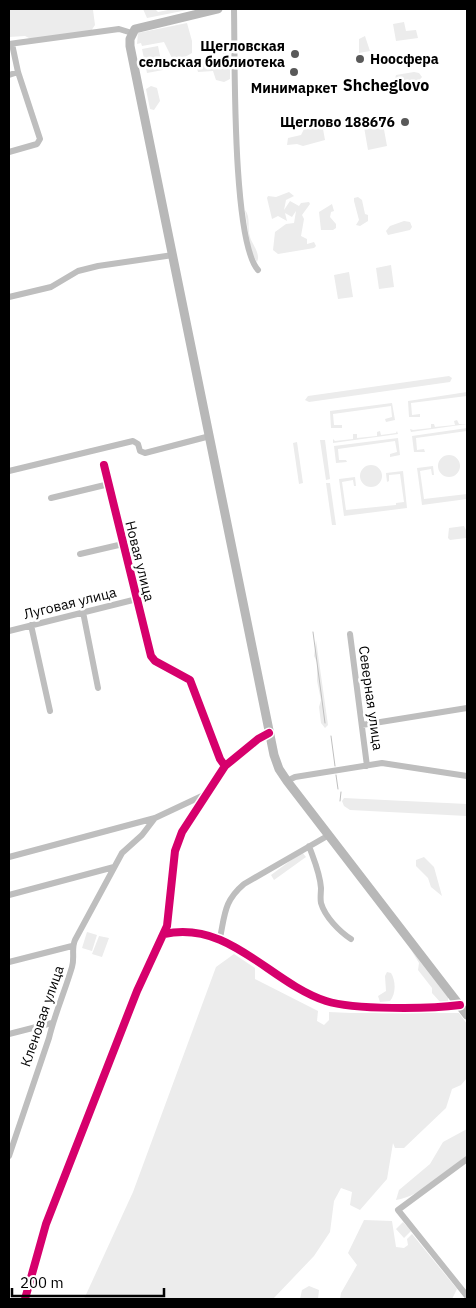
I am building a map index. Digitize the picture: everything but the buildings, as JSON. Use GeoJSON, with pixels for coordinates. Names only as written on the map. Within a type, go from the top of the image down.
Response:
{"type":"FeatureCollection","features":[{"type":"Feature","properties":{"kind":"main road"},"geometry":{"type":"LineString","coordinates":[[218,9],[141,27],[132,33],[130,39],[269,732],[279,769],[287,781],[467,1015]]}},
{"type":"Feature","properties":{"kind":"street"},"geometry":{"type":"LineString","coordinates":[[234,9],[242,218],[248,253],[252,264],[258,270]]}},
{"type":"Feature","properties":{"kind":"street"},"geometry":{"type":"LineString","coordinates":[[9,152],[37,144],[40,138],[10,44],[119,29],[132,33]]}},
{"type":"Feature","properties":{"kind":"street"},"geometry":{"type":"LineString","coordinates":[[9,75],[18,72]]}},
{"type":"Feature","properties":{"kind":"street"},"geometry":{"type":"LineString","coordinates":[[9,298],[51,286],[78,271],[98,266],[173,255]]}},
{"type":"Feature","properties":{"kind":"street"},"geometry":{"type":"LineString","coordinates":[[9,471],[133,441],[146,454],[210,436]]}},
{"type":"Feature","properties":{"kind":"street","name":"Новая улица"},"geometry":{"type":"LineString","coordinates":[[104,465],[151,656],[155,661],[190,680],[220,759],[225,766]]}},
{"type":"Feature","properties":{"kind":"street"},"geometry":{"type":"LineString","coordinates":[[51,498],[109,484]]}},
{"type":"Feature","properties":{"kind":"street"},"geometry":{"type":"LineString","coordinates":[[80,554],[123,544]]}},
{"type":"Feature","properties":{"kind":"street","name":"Луговая улица"},"geometry":{"type":"LineString","coordinates":[[9,631],[136,599]]}},
{"type":"Feature","properties":{"kind":"street"},"geometry":{"type":"LineString","coordinates":[[83,612],[98,688]]}},
{"type":"Feature","properties":{"kind":"street"},"geometry":{"type":"LineString","coordinates":[[31,625],[50,711]]}},
{"type":"Feature","properties":{"kind":"street","name":"Северная улица"},"geometry":{"type":"LineString","coordinates":[[350,634],[367,766]]}},
{"type":"Feature","properties":{"kind":"street"},"geometry":{"type":"LineString","coordinates":[[362,724],[467,708]]}},
{"type":"Feature","properties":{"kind":"street"},"geometry":{"type":"LineString","coordinates":[[25,1299],[46,1224],[134,999],[164,934],[169,908],[175,851],[182,832],[225,766],[269,732]]}},
{"type":"Feature","properties":{"kind":"street"},"geometry":{"type":"LineString","coordinates":[[287,781],[295,777],[382,763],[467,776]]}},
{"type":"Feature","properties":{"kind":"street"},"geometry":{"type":"LineString","coordinates":[[9,856],[155,818],[205,794]]}},
{"type":"Feature","properties":{"kind":"street","name":"Кленовая улица"},"geometry":{"type":"LineString","coordinates":[[9,1156],[73,965],[72,946],[126,847],[142,836],[155,818]]}},
{"type":"Feature","properties":{"kind":"street"},"geometry":{"type":"LineString","coordinates":[[220,938],[227,903],[233,893],[244,884],[329,835]]}},
{"type":"Feature","properties":{"kind":"street"},"geometry":{"type":"LineString","coordinates":[[309,846],[318,867],[321,887],[320,902],[324,911],[343,934],[351,939]]}},
{"type":"Feature","properties":{"kind":"street"},"geometry":{"type":"LineString","coordinates":[[9,895],[114,868]]}},
{"type":"Feature","properties":{"kind":"street"},"geometry":{"type":"LineString","coordinates":[[164,934],[194,934],[220,938],[240,948],[274,974],[326,1001],[351,1005],[460,1005]]}},
{"type":"Feature","properties":{"kind":"street"},"geometry":{"type":"LineString","coordinates":[[9,962],[72,946]]}},
{"type":"Feature","properties":{"kind":"street"},"geometry":{"type":"LineString","coordinates":[[9,1034],[52,1023]]}},
{"type":"Feature","properties":{"kind":"street"},"geometry":{"type":"LineString","coordinates":[[465,1299],[467,1296],[398,1210],[467,1160]]}},
{"type":"Feature","properties":{"kind":"shaded area"},"geometry":{"type":"Polygon","coordinates":[[[9,9],[95,9],[93,10],[95,25],[91,31],[31,39],[25,36],[9,37],[9,9]]]}},
{"type":"Feature","properties":{"kind":"shaded area"},"geometry":{"type":"Polygon","coordinates":[[[143,9],[155,9],[158,12],[173,9],[192,9],[147,18],[143,9]]]}},
{"type":"Feature","properties":{"kind":"shaded area"},"geometry":{"type":"Polygon","coordinates":[[[404,22],[406,31],[416,30],[418,38],[396,41],[393,24],[404,22]]]}},
{"type":"Feature","properties":{"kind":"shaded area"},"geometry":{"type":"Polygon","coordinates":[[[187,23],[192,41],[192,53],[185,57],[184,63],[179,65],[174,62],[164,42],[142,46],[141,43],[137,44],[138,33],[187,23]]]}},
{"type":"Feature","properties":{"kind":"shaded area"},"geometry":{"type":"Polygon","coordinates":[[[365,36],[370,51],[359,53],[359,39],[365,36]]]}},
{"type":"Feature","properties":{"kind":"shaded area"},"geometry":{"type":"Polygon","coordinates":[[[158,46],[163,70],[147,73],[142,49],[158,46]]]}},
{"type":"Feature","properties":{"kind":"shaded area"},"geometry":{"type":"Polygon","coordinates":[[[230,50],[230,79],[224,82],[216,80],[213,71],[198,72],[196,65],[207,59],[215,64],[223,63],[223,51],[230,50]]]}},
{"type":"Feature","properties":{"kind":"shaded area"},"geometry":{"type":"Polygon","coordinates":[[[419,73],[422,77],[408,93],[405,86],[398,86],[395,79],[396,75],[419,73]]]}},
{"type":"Feature","properties":{"kind":"shaded area"},"geometry":{"type":"Polygon","coordinates":[[[151,86],[157,88],[160,101],[154,110],[150,109],[146,89],[151,86]]]}},
{"type":"Feature","properties":{"kind":"shaded area"},"geometry":{"type":"Polygon","coordinates":[[[383,124],[387,146],[368,150],[364,127],[383,124]]]}},
{"type":"Feature","properties":{"kind":"shaded area"},"geometry":{"type":"Polygon","coordinates":[[[318,127],[323,129],[325,140],[303,146],[297,144],[287,145],[288,138],[301,135],[304,129],[318,127]]]}},
{"type":"Feature","properties":{"kind":"shaded area"},"geometry":{"type":"Polygon","coordinates":[[[289,192],[294,196],[286,200],[284,210],[290,201],[299,206],[301,203],[309,202],[310,204],[302,215],[304,219],[301,236],[307,239],[307,244],[314,242],[316,246],[314,248],[278,254],[273,250],[275,232],[286,224],[294,223],[296,211],[292,217],[285,213],[287,221],[278,216],[272,219],[267,198],[268,196],[276,197],[289,192]]]}},
{"type":"Feature","properties":{"kind":"shaded area"},"geometry":{"type":"Polygon","coordinates":[[[358,197],[362,200],[365,214],[368,215],[368,221],[360,226],[356,225],[359,220],[354,201],[354,198],[358,197]]]}},
{"type":"Feature","properties":{"kind":"shaded area"},"geometry":{"type":"Polygon","coordinates":[[[332,204],[334,211],[331,212],[330,217],[336,224],[336,228],[333,230],[321,230],[319,212],[332,204]]]}},
{"type":"Feature","properties":{"kind":"shaded area"},"geometry":{"type":"Polygon","coordinates":[[[245,210],[248,216],[250,237],[258,256],[257,262],[251,252],[245,210]]]}},
{"type":"Feature","properties":{"kind":"shaded area"},"geometry":{"type":"Polygon","coordinates":[[[404,221],[410,222],[412,227],[410,230],[388,235],[386,231],[390,226],[404,221]]]}},
{"type":"Feature","properties":{"kind":"shaded area"},"geometry":{"type":"Polygon","coordinates":[[[391,265],[394,287],[379,289],[376,268],[391,265]]]}},
{"type":"Feature","properties":{"kind":"shaded area"},"geometry":{"type":"Polygon","coordinates":[[[349,272],[353,297],[338,299],[334,275],[349,272]]]}},
{"type":"Feature","properties":{"kind":"shaded area"},"geometry":{"type":"Polygon","coordinates":[[[449,376],[452,378],[450,382],[309,402],[305,400],[308,396],[449,376]]]}},
{"type":"Feature","properties":{"kind":"shaded area"},"geometry":{"type":"Polygon","coordinates":[[[467,392],[467,396],[411,403],[412,415],[420,414],[420,417],[409,417],[408,401],[467,392]]]}},
{"type":"Feature","properties":{"kind":"shaded area"},"geometry":{"type":"Polygon","coordinates":[[[392,403],[395,420],[386,422],[385,419],[392,417],[391,406],[333,414],[334,425],[342,425],[342,428],[331,428],[330,411],[392,403]]]}},
{"type":"Feature","properties":{"kind":"shaded area"},"geometry":{"type":"Polygon","coordinates":[[[457,420],[459,424],[467,424],[411,432],[410,429],[431,428],[431,424],[434,424],[435,427],[455,425],[454,421],[457,420]]]}},
{"type":"Feature","properties":{"kind":"shaded area"},"geometry":{"type":"Polygon","coordinates":[[[467,428],[467,431],[416,438],[417,450],[424,449],[425,452],[414,452],[412,436],[467,428]]]}},
{"type":"Feature","properties":{"kind":"shaded area"},"geometry":{"type":"Polygon","coordinates":[[[380,431],[381,435],[396,433],[397,431],[398,434],[333,443],[333,439],[335,441],[353,439],[353,434],[357,434],[357,438],[377,436],[377,432],[380,431]]]}},
{"type":"Feature","properties":{"kind":"shaded area"},"geometry":{"type":"Polygon","coordinates":[[[398,438],[400,455],[390,457],[390,454],[397,452],[395,441],[338,449],[339,460],[346,460],[347,462],[336,463],[334,446],[398,438]]]}},
{"type":"Feature","properties":{"kind":"shaded area"},"geometry":{"type":"Polygon","coordinates":[[[320,440],[325,440],[330,479],[326,480],[320,440]]]}},
{"type":"Feature","properties":{"kind":"shaded area"},"geometry":{"type":"Polygon","coordinates":[[[297,442],[303,483],[299,484],[293,443],[297,442]]]}},
{"type":"Feature","properties":{"kind":"shaded area"},"geometry":{"type":"Polygon","coordinates":[[[449,455],[457,458],[460,466],[457,474],[449,477],[441,474],[438,466],[441,458],[449,455]]]}},
{"type":"Feature","properties":{"kind":"shaded area"},"geometry":{"type":"Polygon","coordinates":[[[371,465],[379,468],[382,476],[379,484],[371,487],[363,484],[360,476],[363,468],[371,465]]]}},
{"type":"Feature","properties":{"kind":"shaded area"},"geometry":{"type":"Polygon","coordinates":[[[433,466],[434,475],[432,475],[431,469],[420,471],[424,499],[467,494],[467,499],[422,505],[417,468],[433,466]]]}},
{"type":"Feature","properties":{"kind":"shaded area"},"geometry":{"type":"Polygon","coordinates":[[[403,471],[407,508],[344,516],[339,479],[355,477],[356,486],[354,486],[353,480],[342,482],[346,510],[396,505],[396,503],[404,502],[400,474],[389,475],[389,481],[387,482],[386,473],[403,471]]]}},
{"type":"Feature","properties":{"kind":"shaded area"},"geometry":{"type":"Polygon","coordinates":[[[326,483],[330,483],[336,525],[332,525],[326,483]]]}},
{"type":"Feature","properties":{"kind":"shaded area"},"geometry":{"type":"Polygon","coordinates":[[[464,526],[467,532],[466,538],[450,540],[448,538],[449,528],[464,526]]]}},
{"type":"Feature","properties":{"kind":"shaded area"},"geometry":{"type":"Polygon","coordinates":[[[316,640],[328,725],[325,728],[321,723],[319,707],[321,700],[317,681],[317,662],[314,656],[316,640]]]}},
{"type":"Feature","properties":{"kind":"shaded area"},"geometry":{"type":"Polygon","coordinates":[[[344,798],[467,804],[467,816],[350,810],[344,806],[342,801],[344,798]]]}},
{"type":"Feature","properties":{"kind":"shaded area"},"geometry":{"type":"Polygon","coordinates":[[[302,852],[306,857],[274,880],[271,875],[302,852]]]}},
{"type":"Feature","properties":{"kind":"shaded area"},"geometry":{"type":"Polygon","coordinates":[[[424,857],[434,867],[442,896],[431,887],[428,878],[416,866],[416,860],[424,857]]]}},
{"type":"Feature","properties":{"kind":"shaded area"},"geometry":{"type":"Polygon","coordinates":[[[87,932],[97,935],[92,951],[82,948],[87,932]]]}},
{"type":"Feature","properties":{"kind":"shaded area"},"geometry":{"type":"Polygon","coordinates":[[[99,936],[109,938],[102,957],[92,954],[99,936]]]}},
{"type":"Feature","properties":{"kind":"shaded area"},"geometry":{"type":"Polygon","coordinates":[[[405,940],[448,997],[448,1003],[441,1003],[432,993],[432,988],[418,970],[419,963],[405,940]]]}},
{"type":"Feature","properties":{"kind":"shaded area"},"geometry":{"type":"Polygon","coordinates":[[[234,954],[255,968],[255,979],[318,1011],[317,1021],[324,1025],[329,1020],[329,1012],[459,1013],[467,1024],[467,1078],[461,1085],[452,1089],[446,1108],[404,1148],[395,1148],[393,1143],[387,1179],[360,1210],[350,1205],[352,1192],[341,1188],[334,1201],[330,1232],[314,1256],[273,1299],[84,1299],[133,1192],[216,967],[234,954]]]}},
{"type":"Feature","properties":{"kind":"shaded area"},"geometry":{"type":"Polygon","coordinates":[[[387,972],[393,976],[394,991],[390,1001],[380,1002],[378,996],[386,991],[385,976],[387,972]]]}},
{"type":"Feature","properties":{"kind":"shaded area"},"geometry":{"type":"Polygon","coordinates":[[[467,1129],[467,1155],[425,1188],[406,1198],[396,1200],[399,1190],[430,1164],[443,1142],[467,1129]]]}},
{"type":"Feature","properties":{"kind":"shaded area"},"geometry":{"type":"Polygon","coordinates":[[[364,1220],[392,1221],[396,1247],[404,1248],[408,1245],[407,1239],[412,1234],[457,1289],[452,1299],[340,1299],[341,1293],[357,1265],[348,1253],[364,1220]]]}},
{"type":"Feature","properties":{"kind":"shaded area"},"geometry":{"type":"Polygon","coordinates":[[[403,1222],[411,1231],[404,1238],[396,1229],[403,1222]]]}},
{"type":"Feature","properties":{"kind":"shaded area"},"geometry":{"type":"Polygon","coordinates":[[[309,1286],[319,1290],[318,1299],[300,1299],[302,1290],[309,1286]]]}},
{"type":"Feature","properties":{"kind":"waterway"},"geometry":{"type":"LineString","coordinates":[[313,632],[325,723]]}},
{"type":"Feature","properties":{"kind":"waterway"},"geometry":{"type":"LineString","coordinates":[[331,736],[335,766]]}},
{"type":"Feature","properties":{"kind":"waterway"},"geometry":{"type":"LineString","coordinates":[[336,775],[338,789]]}},
{"type":"Feature","properties":{"kind":"waterway"},"geometry":{"type":"LineString","coordinates":[[340,801],[341,792]]}},
{"type":"Feature","properties":{"kind":"cycle path"},"geometry":{"type":"LineString","coordinates":[[104,465],[151,656],[155,661],[190,680],[220,759],[225,766]]}},
{"type":"Feature","properties":{"kind":"cycle path"},"geometry":{"type":"LineString","coordinates":[[25,1299],[46,1224],[137,991],[167,926],[175,851],[182,832],[225,766],[258,739],[269,733]]}},
{"type":"Feature","properties":{"kind":"cycle path"},"geometry":{"type":"LineString","coordinates":[[164,934],[188,932],[209,936],[229,944],[286,981],[326,1001],[355,1006],[392,1008],[460,1005]]}},
{"type":"Feature","properties":{"kind":"place","name":"Щегловская сельская библиотека"},"geometry":{"type":"Point","coordinates":[295,54]}},
{"type":"Feature","properties":{"kind":"place","name":"Ноосфера"},"geometry":{"type":"Point","coordinates":[360,59]}},
{"type":"Feature","properties":{"kind":"place","name":"Минимаркет"},"geometry":{"type":"Point","coordinates":[294,72]}},
{"type":"Feature","properties":{"kind":"place","name":"Щеглово 188676"},"geometry":{"type":"Point","coordinates":[405,122]}},
{"type":"Feature","properties":{"kind":"district","name":"Shcheglovo"},"geometry":{"type":"Point","coordinates":[386,85]}}]}
